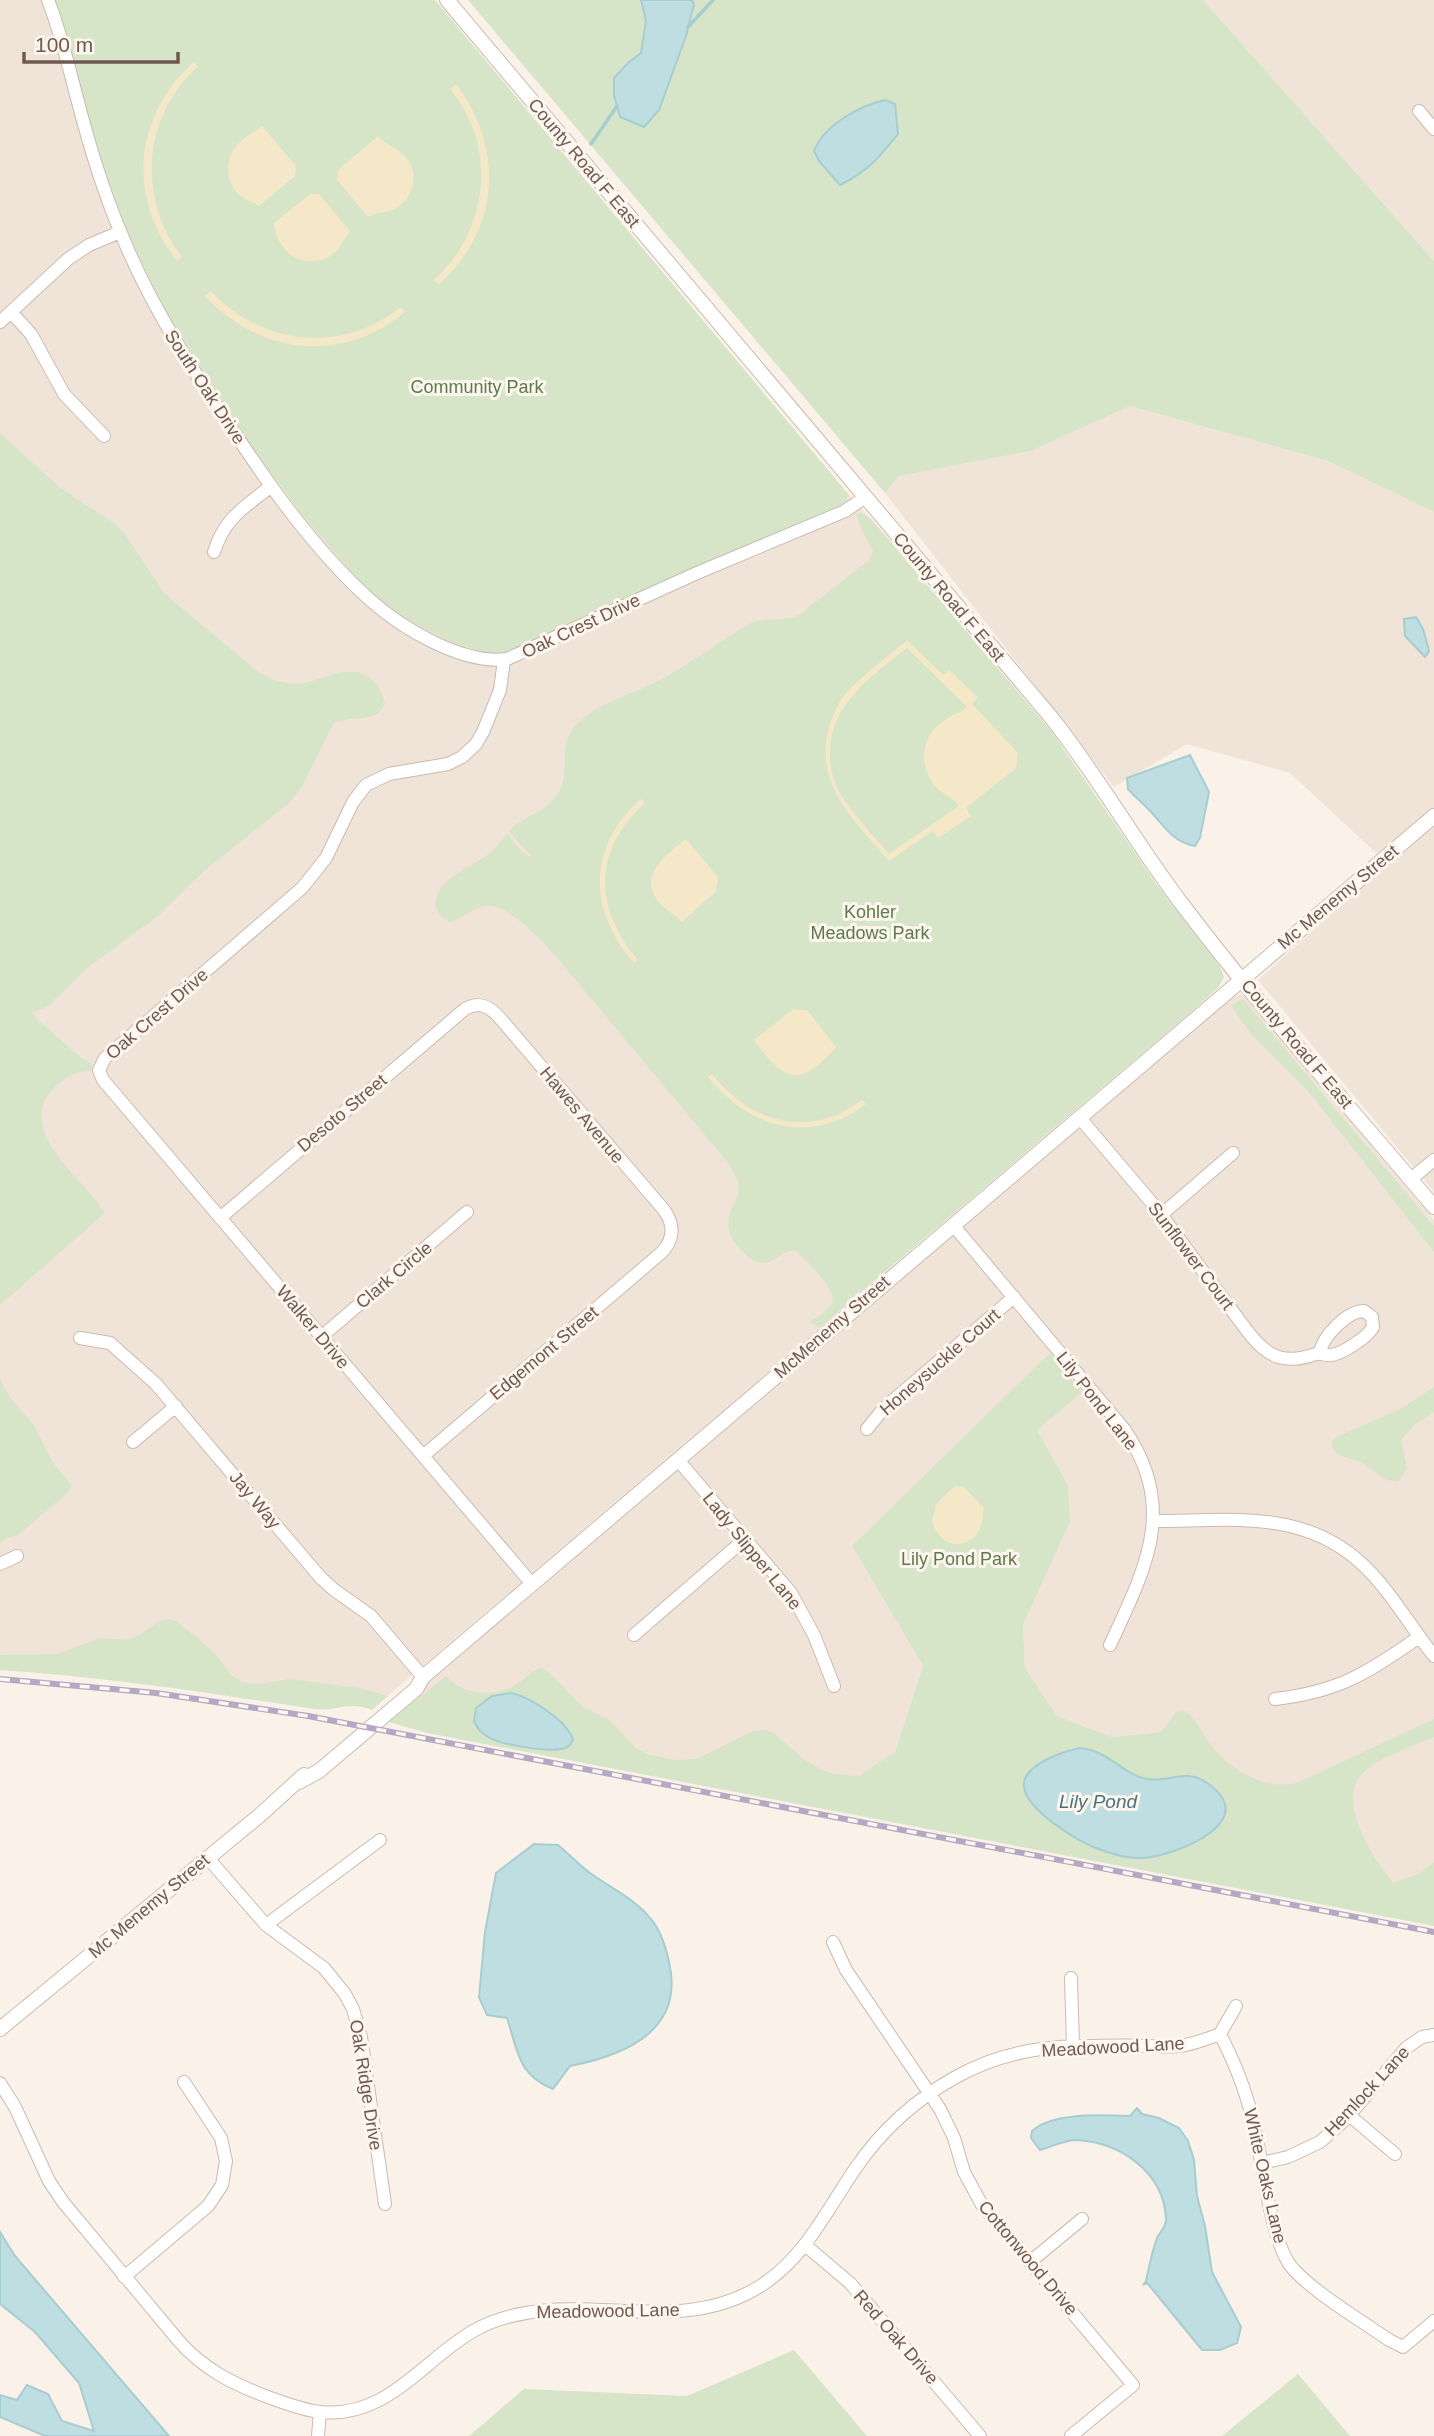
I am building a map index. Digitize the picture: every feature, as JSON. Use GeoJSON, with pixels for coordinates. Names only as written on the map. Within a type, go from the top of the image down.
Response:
{"type":"FeatureCollection","features":[{"type":"Feature","properties":{"kind":"street","name":"South Oak Drive"},"geometry":{"type":"LineString","coordinates":[[48,0],[89,144],[120,232],[164,323],[271,486],[354,584],[390,616],[421,635],[471,657],[504,660]]}},
{"type":"Feature","properties":{"kind":"street","name":"County Road F East"},"geometry":{"type":"LineString","coordinates":[[447,0],[1065,735],[1164,881],[1434,1207]]}},
{"type":"Feature","properties":{"kind":"street"},"geometry":{"type":"LineString","coordinates":[[1419,111],[1434,129]]}},
{"type":"Feature","properties":{"kind":"street"},"geometry":{"type":"LineString","coordinates":[[0,322],[68,259],[84,248],[120,232]]}},
{"type":"Feature","properties":{"kind":"street"},"geometry":{"type":"LineString","coordinates":[[11,312],[31,334],[64,394],[104,436]]}},
{"type":"Feature","properties":{"kind":"street"},"geometry":{"type":"LineString","coordinates":[[214,552],[220,533],[227,523],[271,486]]}},
{"type":"Feature","properties":{"kind":"street","name":"Oak Crest Drive"},"geometry":{"type":"LineString","coordinates":[[99,1068],[106,1057],[306,884],[327,858],[353,802],[366,785],[389,774],[448,764],[473,747],[484,732],[500,690],[504,660],[722,561],[848,510],[864,498]]}},
{"type":"Feature","properties":{"kind":"street","name":"Mc Menemy Street"},"geometry":{"type":"LineString","coordinates":[[1242,978],[1434,816]]}},
{"type":"Feature","properties":{"kind":"street","name":"McMenemy Street"},"geometry":{"type":"LineString","coordinates":[[299,1782],[313,1764],[410,1682],[423,1677],[1242,978]]}},
{"type":"Feature","properties":{"kind":"street","name":"Hawes Avenue"},"geometry":{"type":"LineString","coordinates":[[465,1009],[480,1004],[495,1012],[664,1210],[672,1230],[665,1249]]}},
{"type":"Feature","properties":{"kind":"street","name":"Desoto Street"},"geometry":{"type":"LineString","coordinates":[[220,1218],[465,1009]]}},
{"type":"Feature","properties":{"kind":"street","name":"Walker Drive"},"geometry":{"type":"LineString","coordinates":[[99,1068],[103,1080],[532,1584]]}},
{"type":"Feature","properties":{"kind":"street","name":"Sunflower Court"},"geometry":{"type":"LineString","coordinates":[[1079,1117],[1161,1215],[1259,1345],[1275,1356],[1288,1359],[1301,1359],[1320,1353]]}},
{"type":"Feature","properties":{"kind":"street"},"geometry":{"type":"LineString","coordinates":[[1161,1215],[1233,1153]]}},
{"type":"Feature","properties":{"kind":"street"},"geometry":{"type":"LineString","coordinates":[[1411,1180],[1434,1160]]}},
{"type":"Feature","properties":{"kind":"street","name":"Clark Circle"},"geometry":{"type":"LineString","coordinates":[[321,1337],[467,1212]]}},
{"type":"Feature","properties":{"kind":"street","name":"Lily Pond Lane"},"geometry":{"type":"LineString","coordinates":[[953,1224],[1128,1435],[1146,1474],[1152,1497],[1150,1549],[1143,1573],[1110,1645]]}},
{"type":"Feature","properties":{"kind":"street","name":"Edgemont Street"},"geometry":{"type":"LineString","coordinates":[[423,1456],[665,1249]]}},
{"type":"Feature","properties":{"kind":"street","name":"Honeysuckle Court"},"geometry":{"type":"LineString","coordinates":[[867,1429],[884,1408],[1014,1297]]}},
{"type":"Feature","properties":{"kind":"street","name":"Jay Way"},"geometry":{"type":"LineString","coordinates":[[80,1338],[101,1340],[112,1345],[143,1372],[176,1406],[320,1577],[332,1589],[371,1616],[423,1677]]}},
{"type":"Feature","properties":{"kind":"street"},"geometry":{"type":"LineString","coordinates":[[133,1442],[176,1406]]}},
{"type":"Feature","properties":{"kind":"street","name":"Lady Slipper Lane"},"geometry":{"type":"LineString","coordinates":[[678,1460],[782,1583],[801,1610],[834,1686]]}},
{"type":"Feature","properties":{"kind":"street"},"geometry":{"type":"LineString","coordinates":[[1153,1521],[1269,1521],[1310,1531],[1334,1542],[1359,1561],[1384,1588],[1434,1656]]}},
{"type":"Feature","properties":{"kind":"street"},"geometry":{"type":"LineString","coordinates":[[634,1634],[745,1539]]}},
{"type":"Feature","properties":{"kind":"street"},"geometry":{"type":"LineString","coordinates":[[0,1564],[17,1556]]}},
{"type":"Feature","properties":{"kind":"street"},"geometry":{"type":"LineString","coordinates":[[1275,1699],[1312,1694],[1348,1682],[1374,1669],[1419,1637]]}},
{"type":"Feature","properties":{"kind":"street","name":"Mc Menemy Street"},"geometry":{"type":"LineString","coordinates":[[0,2029],[299,1782]]}},
{"type":"Feature","properties":{"kind":"street"},"geometry":{"type":"LineString","coordinates":[[266,1925],[380,1840]]}},
{"type":"Feature","properties":{"kind":"street","name":"Oak Ridge Drive"},"geometry":{"type":"LineString","coordinates":[[207,1857],[266,1925],[324,1968],[345,1994],[353,2009],[361,2037],[385,2204]]}},
{"type":"Feature","properties":{"kind":"street","name":"Cottonwood Drive"},"geometry":{"type":"LineString","coordinates":[[833,1942],[846,1970],[948,2123],[972,2189],[993,2220],[1133,2385],[1071,2436]]}},
{"type":"Feature","properties":{"kind":"street"},"geometry":{"type":"LineString","coordinates":[[1071,1978],[1073,2046]]}},
{"type":"Feature","properties":{"kind":"street"},"geometry":{"type":"LineString","coordinates":[[1220,2034],[1237,2006]]}},
{"type":"Feature","properties":{"kind":"street","name":"Meadowood Lane"},"geometry":{"type":"LineString","coordinates":[[0,2083],[15,2107],[37,2158],[62,2202],[182,2345],[227,2380],[303,2409],[320,2412],[359,2408],[383,2399],[405,2385],[458,2341],[493,2321],[512,2315],[541,2311],[668,2312],[709,2307],[730,2301],[761,2285],[805,2245],[872,2146],[908,2109],[955,2077],[998,2059],[1044,2049],[1073,2046],[1182,2046],[1220,2034]]}},
{"type":"Feature","properties":{"kind":"street","name":"White Oaks Lane"},"geometry":{"type":"LineString","coordinates":[[1220,2034],[1242,2084],[1278,2237],[1288,2262],[1308,2282],[1389,2340],[1403,2347],[1434,2321]]}},
{"type":"Feature","properties":{"kind":"street","name":"Hemlock Lane"},"geometry":{"type":"LineString","coordinates":[[1262,2163],[1304,2151],[1335,2130],[1406,2048],[1422,2037],[1434,2035]]}},
{"type":"Feature","properties":{"kind":"street"},"geometry":{"type":"LineString","coordinates":[[124,2277],[208,2206],[222,2185],[226,2161],[221,2138],[184,2082]]}},
{"type":"Feature","properties":{"kind":"street"},"geometry":{"type":"LineString","coordinates":[[1349,2115],[1395,2154]]}},
{"type":"Feature","properties":{"kind":"street"},"geometry":{"type":"LineString","coordinates":[[1030,2262],[1082,2220]]}},
{"type":"Feature","properties":{"kind":"street","name":"Red Oak Drive"},"geometry":{"type":"LineString","coordinates":[[805,2245],[850,2283],[980,2436]]}},
{"type":"Feature","properties":{"kind":"street"},"geometry":{"type":"LineString","coordinates":[[318,2436],[320,2412]]}},
{"type":"Feature","properties":{"kind":"shaded area"},"geometry":{"type":"Polygon","coordinates":[[[0,0],[55,0],[110,189],[128,234],[170,320],[213,390],[288,498],[332,550],[407,620],[468,649],[514,650],[710,560],[842,506],[848,498],[844,489],[897,548],[850,1302],[378,1704],[227,1694],[0,1669],[0,0]]]}},
{"type":"Feature","properties":{"kind":"shaded area"},"geometry":{"type":"Polygon","coordinates":[[[1203,0],[1434,0],[1434,261],[1203,0]]]}},
{"type":"Feature","properties":{"kind":"shaded area"},"geometry":{"type":"Polygon","coordinates":[[[1130,406],[1328,461],[1434,512],[1434,1192],[1258,980],[1388,864],[1290,773],[1187,744],[1114,787],[885,493],[899,476],[1031,451],[1130,406]]]}},
{"type":"Feature","properties":{"kind":"shaded area"},"geometry":{"type":"Polygon","coordinates":[[[1242,994],[1434,1220],[1434,1862],[1418,1874],[1377,1890],[1271,1799],[1179,1730],[1112,1737],[1057,1716],[1025,1668],[1023,1625],[1070,1522],[1068,1485],[1037,1430],[852,1546],[923,1666],[895,1752],[829,1806],[384,1721],[1231,998],[1242,994]]]}},
{"type":"Feature","properties":{"kind":"green space","name":"Community Park"},"geometry":{"type":"Polygon","coordinates":[[[55,0],[435,0],[844,489],[848,495],[847,501],[842,506],[710,560],[507,653],[492,654],[458,645],[407,620],[366,589],[303,516],[244,437],[170,320],[128,234],[100,158],[55,0]]]}},
{"type":"Feature","properties":{"kind":"green space"},"geometry":{"type":"Polygon","coordinates":[[[468,0],[1203,0],[1434,261],[1434,512],[1328,461],[1130,406],[1031,451],[899,476],[885,493],[468,0]]]}},
{"type":"Feature","properties":{"kind":"green space"},"geometry":{"type":"Polygon","coordinates":[[[0,433],[59,487],[115,524],[127,537],[164,593],[257,671],[276,681],[295,684],[340,672],[358,672],[378,685],[385,702],[377,714],[333,724],[302,787],[290,802],[204,871],[158,916],[87,968],[47,1007],[32,1012],[71,1049],[92,1064],[91,1071],[70,1076],[53,1089],[43,1105],[41,1121],[56,1154],[105,1213],[0,1305],[0,433]]]}},
{"type":"Feature","properties":{"kind":"green space","name":"Kohler Meadows Park"},"geometry":{"type":"Polygon","coordinates":[[[861,513],[872,520],[1052,732],[1157,885],[1220,967],[1224,977],[1218,988],[1185,1017],[819,1328],[810,1322],[832,1304],[833,1298],[826,1283],[794,1250],[761,1263],[749,1258],[736,1245],[728,1222],[739,1186],[729,1164],[552,953],[515,917],[505,911],[485,906],[450,922],[438,911],[436,897],[447,882],[489,854],[507,833],[521,851],[530,857],[532,855],[509,831],[549,805],[559,792],[564,776],[567,742],[575,726],[584,718],[604,705],[660,680],[751,623],[799,615],[869,560],[873,551],[856,514],[861,513]]]}},
{"type":"Feature","properties":{"kind":"green space"},"geometry":{"type":"Polygon","coordinates":[[[1242,998],[1434,1226],[1434,1252],[1308,1091],[1251,1034],[1231,1006],[1242,998]]]}},
{"type":"Feature","properties":{"kind":"green space","name":"Lily Pond Park"},"geometry":{"type":"Polygon","coordinates":[[[1050,1353],[1082,1392],[1037,1430],[1068,1485],[1070,1522],[1023,1625],[1025,1668],[1057,1716],[1112,1737],[1161,1732],[1176,1712],[1186,1711],[1216,1751],[1236,1769],[1259,1781],[1284,1785],[1297,1783],[1434,1719],[1434,1737],[1373,1765],[1361,1776],[1354,1789],[1353,1805],[1359,1826],[1372,1853],[1393,1883],[1418,1874],[1434,1862],[1434,1926],[427,1733],[389,1722],[446,1676],[469,1691],[487,1693],[514,1686],[542,1668],[582,1706],[611,1721],[636,1748],[647,1754],[675,1760],[697,1759],[753,1731],[766,1730],[774,1733],[802,1758],[822,1770],[859,1776],[895,1752],[923,1666],[852,1546],[1050,1353]],[[512,1693],[482,1702],[474,1711],[476,1724],[484,1733],[502,1742],[556,1749],[572,1735],[538,1704],[512,1693]]]}},
{"type":"Feature","properties":{"kind":"green space"},"geometry":{"type":"Polygon","coordinates":[[[0,1379],[9,1396],[35,1427],[53,1463],[72,1486],[18,1535],[9,1537],[0,1544],[0,1379]]]}},
{"type":"Feature","properties":{"kind":"green space"},"geometry":{"type":"Polygon","coordinates":[[[1434,1387],[1434,1412],[1414,1425],[1401,1440],[1407,1469],[1398,1481],[1386,1480],[1361,1462],[1339,1455],[1332,1448],[1332,1441],[1339,1436],[1402,1408],[1434,1387]]]}},
{"type":"Feature","properties":{"kind":"green space"},"geometry":{"type":"Polygon","coordinates":[[[159,1621],[176,1621],[201,1641],[231,1675],[242,1682],[258,1684],[290,1679],[360,1688],[388,1696],[372,1710],[356,1706],[314,1709],[119,1681],[0,1670],[0,1655],[57,1654],[100,1638],[127,1640],[159,1621]]]}},
{"type":"Feature","properties":{"kind":"green space"},"geometry":{"type":"Polygon","coordinates":[[[794,2350],[867,2436],[469,2436],[524,2389],[687,2396],[794,2350]]]}},
{"type":"Feature","properties":{"kind":"green space"},"geometry":{"type":"Polygon","coordinates":[[[1298,2374],[1350,2436],[1222,2436],[1298,2374]]]}},
{"type":"Feature","properties":{"kind":"sand"},"geometry":{"type":"Polygon","coordinates":[[[194,62],[198,67],[179,87],[166,109],[156,133],[152,159],[158,210],[167,234],[182,257],[177,261],[161,237],[150,211],[144,185],[144,158],[149,132],[159,107],[174,83],[194,62]]]}},
{"type":"Feature","properties":{"kind":"sand"},"geometry":{"type":"Polygon","coordinates":[[[456,84],[472,109],[483,135],[489,188],[484,214],[474,239],[459,263],[439,284],[434,280],[452,260],[466,237],[476,213],[481,188],[481,162],[475,136],[465,112],[450,89],[456,84]]]}},
{"type":"Feature","properties":{"kind":"sand"},"geometry":{"type":"Polygon","coordinates":[[[262,126],[296,166],[295,176],[259,206],[239,195],[231,183],[228,169],[234,149],[244,138],[262,126]]]}},
{"type":"Feature","properties":{"kind":"sand"},"geometry":{"type":"Polygon","coordinates":[[[378,136],[410,162],[413,185],[402,205],[368,217],[337,180],[338,170],[378,136]]]}},
{"type":"Feature","properties":{"kind":"sand"},"geometry":{"type":"Polygon","coordinates":[[[310,194],[319,194],[350,231],[334,253],[321,260],[306,261],[298,259],[286,250],[273,224],[310,194]]]}},
{"type":"Feature","properties":{"kind":"sand"},"geometry":{"type":"Polygon","coordinates":[[[211,291],[231,309],[254,323],[278,333],[303,337],[329,337],[354,332],[378,322],[401,307],[405,312],[381,329],[355,340],[302,346],[276,341],[251,331],[227,316],[205,296],[211,291]]]}},
{"type":"Feature","properties":{"kind":"sand"},"geometry":{"type":"Polygon","coordinates":[[[907,640],[943,675],[949,670],[978,697],[972,704],[1018,753],[1016,768],[966,808],[971,816],[938,838],[933,831],[889,861],[842,803],[833,787],[826,752],[831,722],[843,697],[860,679],[907,640]],[[907,648],[855,693],[837,720],[830,753],[836,785],[852,810],[889,854],[959,806],[934,785],[926,768],[924,751],[930,734],[936,727],[967,707],[907,648]]]}},
{"type":"Feature","properties":{"kind":"sand"},"geometry":{"type":"Polygon","coordinates":[[[641,799],[645,803],[628,821],[616,840],[608,860],[605,880],[613,920],[623,940],[638,960],[634,963],[608,922],[600,879],[603,858],[611,837],[623,817],[641,799]]]}},
{"type":"Feature","properties":{"kind":"sand"},"geometry":{"type":"Polygon","coordinates":[[[686,839],[718,877],[716,891],[682,922],[660,903],[651,884],[656,867],[686,839]]]}},
{"type":"Feature","properties":{"kind":"sand"},"geometry":{"type":"Polygon","coordinates":[[[793,1009],[808,1011],[836,1047],[812,1070],[793,1075],[774,1065],[754,1040],[793,1009]]]}},
{"type":"Feature","properties":{"kind":"sand"},"geometry":{"type":"Polygon","coordinates":[[[712,1074],[727,1091],[744,1104],[782,1120],[822,1120],[862,1100],[866,1104],[845,1117],[824,1125],[781,1125],[742,1109],[724,1095],[708,1077],[712,1074]]]}},
{"type":"Feature","properties":{"kind":"sand"},"geometry":{"type":"Polygon","coordinates":[[[955,1486],[964,1487],[983,1507],[982,1521],[972,1539],[954,1544],[938,1534],[932,1522],[936,1504],[955,1486]]]}},
{"type":"Feature","properties":{"kind":"water"},"geometry":{"type":"Polygon","coordinates":[[[641,0],[692,0],[694,4],[686,36],[659,110],[644,127],[620,117],[614,95],[614,78],[641,53],[646,21],[641,0]]]}},
{"type":"Feature","properties":{"kind":"water"},"geometry":{"type":"Polygon","coordinates":[[[885,100],[895,104],[898,134],[872,163],[840,185],[819,161],[814,151],[826,133],[843,118],[885,100]]]}},
{"type":"Feature","properties":{"kind":"water"},"geometry":{"type":"Polygon","coordinates":[[[1416,617],[1423,629],[1429,651],[1425,657],[1405,636],[1404,619],[1416,617]]]}},
{"type":"Feature","properties":{"kind":"water"},"geometry":{"type":"Polygon","coordinates":[[[1190,755],[1209,792],[1200,838],[1195,846],[1181,841],[1166,829],[1128,789],[1127,778],[1190,755]]]}},
{"type":"Feature","properties":{"kind":"water"},"geometry":{"type":"Polygon","coordinates":[[[512,1693],[538,1705],[557,1718],[570,1733],[573,1740],[570,1745],[549,1750],[526,1747],[494,1740],[481,1732],[474,1721],[476,1708],[492,1696],[512,1693]]]}},
{"type":"Feature","properties":{"kind":"water","name":"Lily Pond"},"geometry":{"type":"Polygon","coordinates":[[[1080,1748],[1108,1758],[1138,1777],[1154,1780],[1190,1776],[1204,1781],[1221,1795],[1226,1809],[1221,1822],[1194,1843],[1143,1858],[1119,1856],[1087,1844],[1064,1831],[1040,1812],[1025,1792],[1024,1783],[1026,1776],[1038,1764],[1080,1748]]]}},
{"type":"Feature","properties":{"kind":"water"},"geometry":{"type":"Polygon","coordinates":[[[534,1844],[558,1845],[586,1870],[644,1911],[654,1922],[662,1939],[672,1986],[668,2005],[659,2022],[646,2035],[611,2055],[570,2066],[553,2089],[541,2083],[526,2069],[517,2052],[507,2018],[487,2015],[479,1997],[485,1932],[496,1873],[534,1844]]]}},
{"type":"Feature","properties":{"kind":"water"},"geometry":{"type":"Polygon","coordinates":[[[1137,2108],[1142,2114],[1159,2118],[1179,2128],[1188,2141],[1194,2160],[1197,2196],[1212,2272],[1241,2327],[1237,2343],[1220,2350],[1202,2350],[1147,2283],[1143,2285],[1155,2243],[1166,2219],[1157,2187],[1148,2174],[1123,2153],[1092,2142],[1062,2142],[1040,2150],[1031,2138],[1032,2131],[1052,2120],[1079,2116],[1130,2116],[1137,2108]]]}},
{"type":"Feature","properties":{"kind":"water"},"geometry":{"type":"Polygon","coordinates":[[[0,2232],[15,2256],[169,2436],[45,2436],[0,2417],[0,2395],[17,2400],[27,2385],[48,2394],[62,2421],[94,2431],[79,2383],[35,2332],[0,2304],[0,2232]]]}},
{"type":"Feature","properties":{"kind":"waterway"},"geometry":{"type":"LineString","coordinates":[[688,27],[713,0]]}},
{"type":"Feature","properties":{"kind":"waterway"},"geometry":{"type":"LineString","coordinates":[[591,144],[617,106]]}},
{"type":"Feature","properties":{"kind":"railway"},"geometry":{"type":"LineString","coordinates":[[0,1679],[156,1693],[308,1716],[1434,1932]]}}]}
